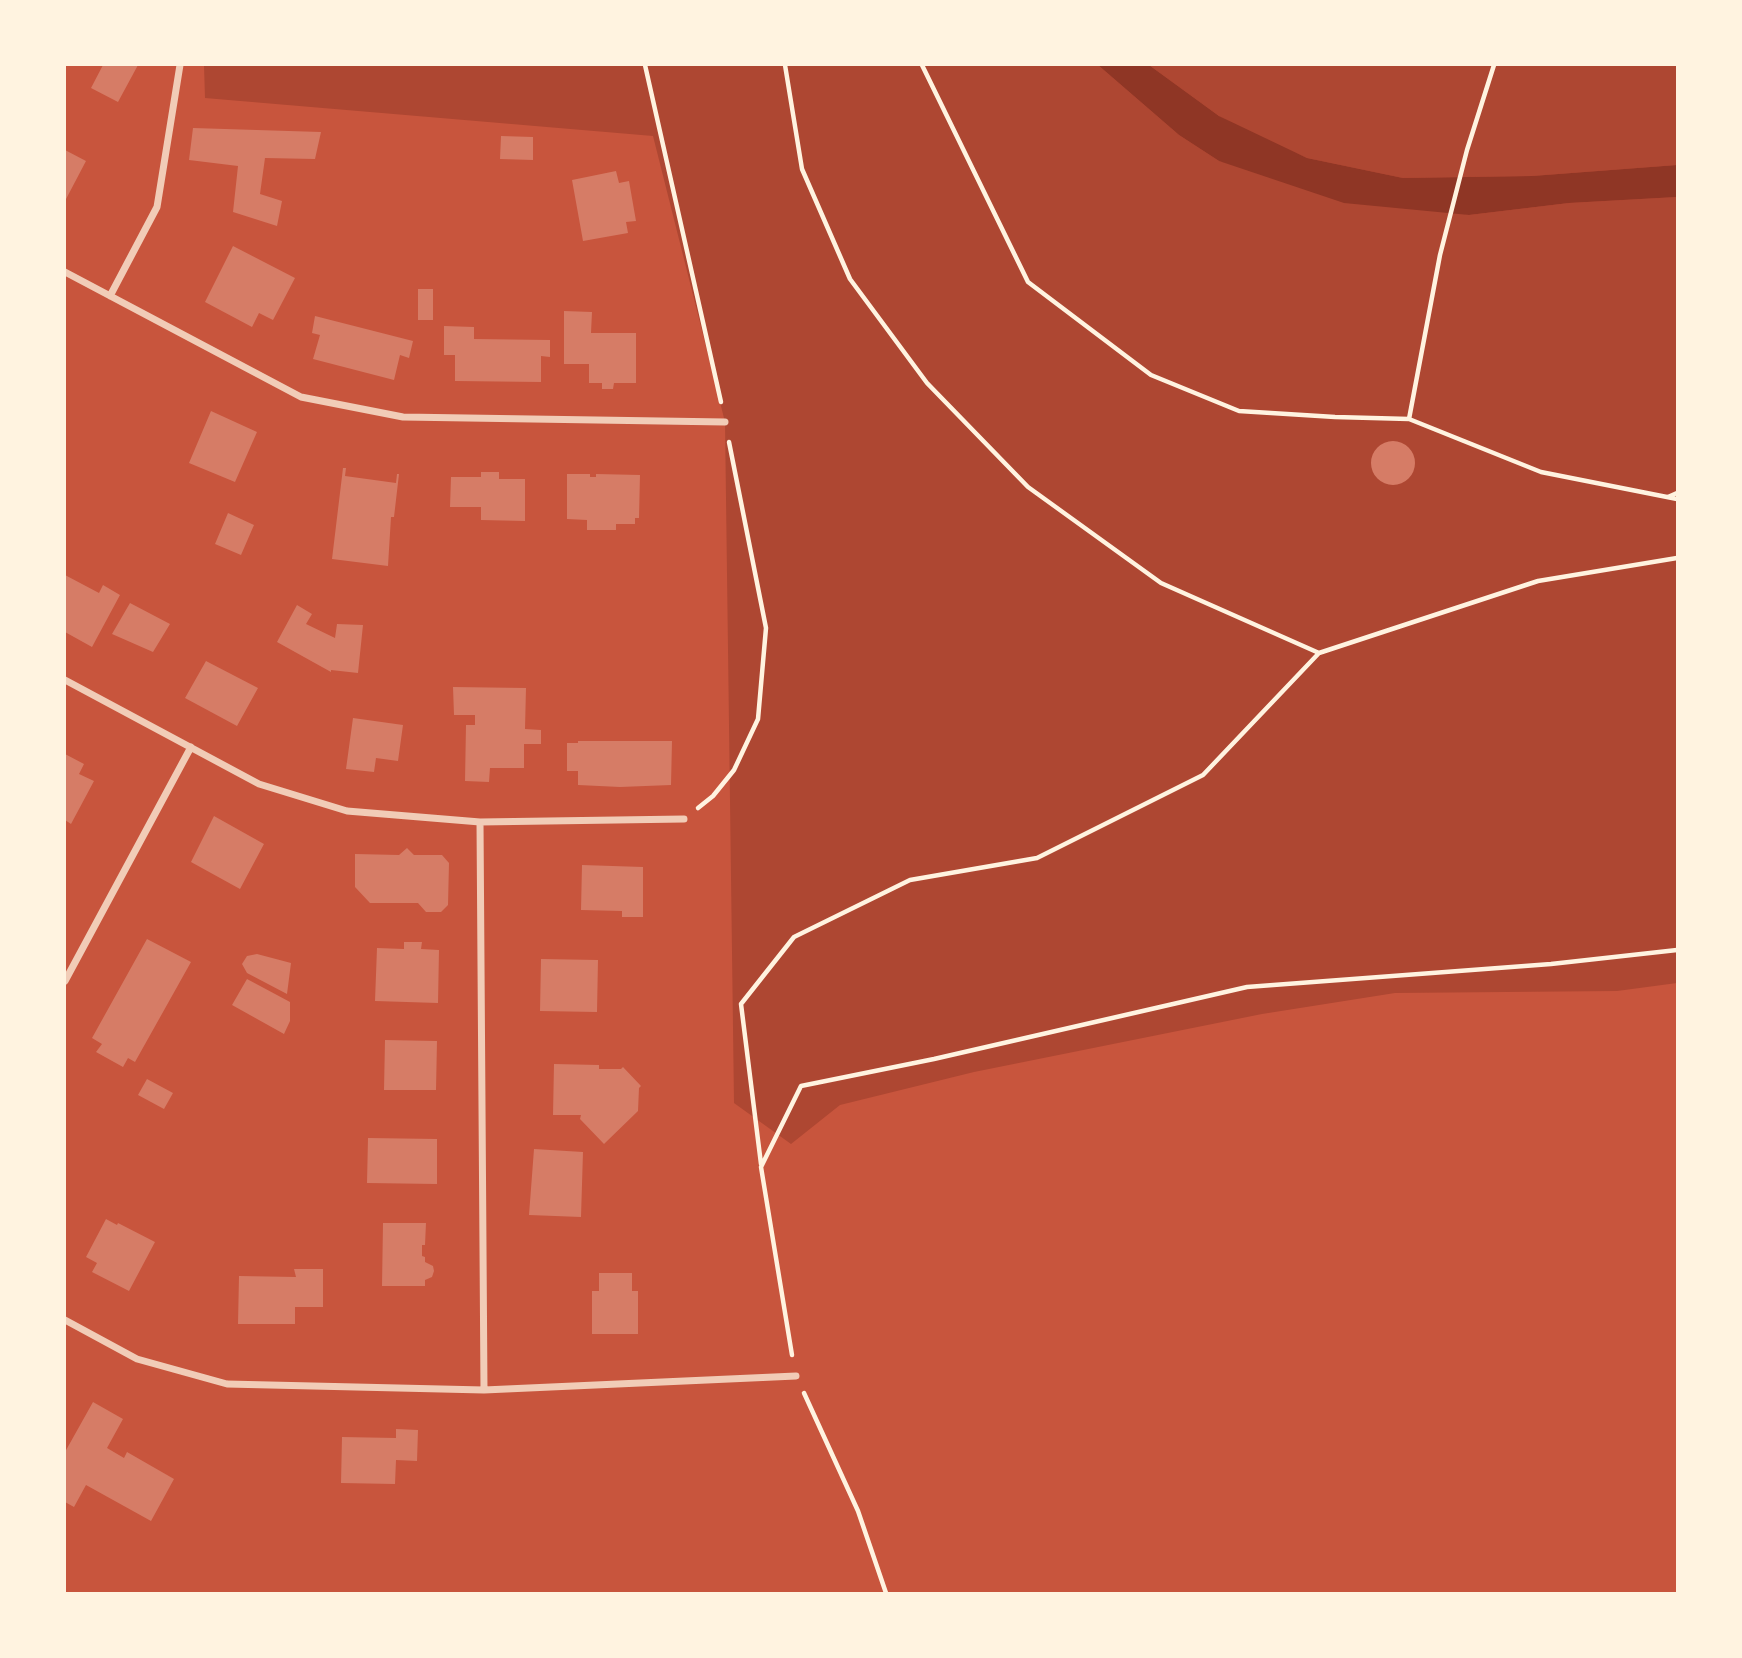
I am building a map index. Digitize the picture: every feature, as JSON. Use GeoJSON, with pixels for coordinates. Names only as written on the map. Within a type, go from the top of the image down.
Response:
{"type":"FeatureCollection","features":[{"type":"Feature","properties":{"kind":"street"},"geometry":{"type":"LineString","coordinates":[[110,296],[157,207],[180,65]]}},
{"type":"Feature","properties":{"kind":"street"},"geometry":{"type":"LineString","coordinates":[[65,272],[301,397],[314,400],[403,417],[725,422]]}},
{"type":"Feature","properties":{"kind":"street"},"geometry":{"type":"LineString","coordinates":[[65,680],[259,784],[347,811],[480,822],[684,819]]}},
{"type":"Feature","properties":{"kind":"street"},"geometry":{"type":"LineString","coordinates":[[65,981],[191,747]]}},
{"type":"Feature","properties":{"kind":"street"},"geometry":{"type":"LineString","coordinates":[[480,822],[484,1390]]}},
{"type":"Feature","properties":{"kind":"street"},"geometry":{"type":"LineString","coordinates":[[65,1320],[136,1359],[227,1384],[484,1390],[796,1376]]}},
{"type":"Feature","properties":{"kind":"path"},"geometry":{"type":"LineString","coordinates":[[645,65],[725,422],[766,628],[758,719],[734,770],[713,796],[684,819]]}},
{"type":"Feature","properties":{"kind":"path"},"geometry":{"type":"LineString","coordinates":[[785,65],[802,169],[850,279],[927,383],[1027,487],[1161,583],[1318,653]]}},
{"type":"Feature","properties":{"kind":"path"},"geometry":{"type":"LineString","coordinates":[[922,65],[1027,282],[1151,375],[1239,411],[1409,419],[1541,471],[1677,499]]}},
{"type":"Feature","properties":{"kind":"path"},"geometry":{"type":"LineString","coordinates":[[1409,419],[1440,255],[1466,150],[1494,65]]}},
{"type":"Feature","properties":{"kind":"path"},"geometry":{"type":"LineString","coordinates":[[1667,497],[1677,493]]}},
{"type":"Feature","properties":{"kind":"path"},"geometry":{"type":"LineString","coordinates":[[886,1593],[858,1511],[796,1376],[761,1167],[741,1004],[794,937],[910,880],[1037,858],[1203,775],[1318,653],[1538,581],[1677,558]]}},
{"type":"Feature","properties":{"kind":"path"},"geometry":{"type":"LineString","coordinates":[[761,1167],[801,1086],[933,1059],[1247,987],[1551,964],[1677,950]]}},
{"type":"Feature","properties":{"kind":"shaded area"},"geometry":{"type":"Polygon","coordinates":[[[204,65],[1098,65],[1179,135],[1219,161],[1469,215],[1569,203],[1677,197],[1677,983],[1617,991],[1395,993],[1262,1014],[974,1072],[840,1105],[791,1144],[734,1103],[725,422],[653,136],[205,98],[204,65]]]}},
{"type":"Feature","properties":{"kind":"shaded area"},"geometry":{"type":"Polygon","coordinates":[[[1098,65],[1149,65],[1219,116],[1307,158],[1403,178],[1532,176],[1677,165],[1677,197],[1569,203],[1469,215],[1344,203],[1219,161],[1179,135],[1098,65]]]}},
{"type":"Feature","properties":{"kind":"shaded area"},"geometry":{"type":"Polygon","coordinates":[[[1149,65],[1677,65],[1677,165],[1532,176],[1403,178],[1307,158],[1257,136],[1219,116],[1149,65]]]}},
{"type":"Feature","properties":{"kind":"building"},"geometry":{"type":"Polygon","coordinates":[[[103,65],[138,65],[118,102],[91,88],[103,65]]]}},
{"type":"Feature","properties":{"kind":"building"},"geometry":{"type":"Polygon","coordinates":[[[193,128],[321,132],[315,159],[265,158],[260,194],[282,201],[277,226],[233,212],[238,166],[189,160],[193,128]]]}},
{"type":"Feature","properties":{"kind":"building"},"geometry":{"type":"Polygon","coordinates":[[[501,136],[533,137],[533,160],[500,159],[501,136]]]}},
{"type":"Feature","properties":{"kind":"building"},"geometry":{"type":"Polygon","coordinates":[[[65,150],[86,161],[65,201],[65,150]]]}},
{"type":"Feature","properties":{"kind":"building"},"geometry":{"type":"Polygon","coordinates":[[[616,171],[619,183],[629,181],[636,221],[626,222],[628,233],[583,241],[572,180],[616,171]]]}},
{"type":"Feature","properties":{"kind":"building"},"geometry":{"type":"Polygon","coordinates":[[[233,246],[295,278],[273,320],[259,313],[252,327],[205,302],[233,246]]]}},
{"type":"Feature","properties":{"kind":"building"},"geometry":{"type":"Polygon","coordinates":[[[418,289],[433,289],[433,320],[418,320],[418,289]]]}},
{"type":"Feature","properties":{"kind":"building"},"geometry":{"type":"Polygon","coordinates":[[[564,311],[592,312],[591,333],[636,333],[636,383],[614,383],[613,389],[602,389],[602,383],[589,383],[589,364],[564,364],[564,311]]]}},
{"type":"Feature","properties":{"kind":"building"},"geometry":{"type":"Polygon","coordinates":[[[315,316],[413,341],[409,358],[400,355],[394,380],[313,359],[320,335],[312,333],[315,316]]]}},
{"type":"Feature","properties":{"kind":"building"},"geometry":{"type":"Polygon","coordinates":[[[444,326],[474,327],[474,339],[550,340],[550,357],[541,356],[541,382],[455,381],[455,355],[444,355],[444,326]]]}},
{"type":"Feature","properties":{"kind":"building"},"geometry":{"type":"Polygon","coordinates":[[[211,411],[257,432],[235,482],[189,463],[211,411]]]}},
{"type":"Feature","properties":{"kind":"building"},"geometry":{"type":"Polygon","coordinates":[[[1393,441],[1408,448],[1415,463],[1408,478],[1393,485],[1378,478],[1371,463],[1378,448],[1393,441]]]}},
{"type":"Feature","properties":{"kind":"building"},"geometry":{"type":"Polygon","coordinates":[[[343,468],[346,468],[345,476],[396,483],[399,474],[394,517],[391,517],[388,566],[332,559],[343,468]]]}},
{"type":"Feature","properties":{"kind":"building"},"geometry":{"type":"Polygon","coordinates":[[[481,472],[499,472],[499,479],[525,479],[525,521],[481,520],[481,507],[450,507],[451,477],[481,477],[481,472]]]}},
{"type":"Feature","properties":{"kind":"building"},"geometry":{"type":"Polygon","coordinates":[[[567,474],[590,474],[590,477],[596,477],[596,474],[640,475],[639,518],[635,518],[635,524],[616,524],[616,530],[587,530],[587,520],[567,519],[567,474]]]}},
{"type":"Feature","properties":{"kind":"building"},"geometry":{"type":"Polygon","coordinates":[[[228,513],[254,525],[241,555],[215,544],[228,513]]]}},
{"type":"Feature","properties":{"kind":"building"},"geometry":{"type":"Polygon","coordinates":[[[65,575],[99,593],[103,585],[120,595],[92,647],[65,632],[65,575]]]}},
{"type":"Feature","properties":{"kind":"building"},"geometry":{"type":"Polygon","coordinates":[[[130,603],[170,624],[153,652],[112,634],[130,603]]]}},
{"type":"Feature","properties":{"kind":"building"},"geometry":{"type":"Polygon","coordinates":[[[297,605],[312,614],[306,624],[335,638],[337,624],[363,625],[358,673],[331,672],[277,642],[297,605]]]}},
{"type":"Feature","properties":{"kind":"building"},"geometry":{"type":"Polygon","coordinates":[[[206,661],[258,688],[237,726],[185,698],[206,661]]]}},
{"type":"Feature","properties":{"kind":"building"},"geometry":{"type":"Polygon","coordinates":[[[453,687],[526,688],[525,729],[541,730],[541,744],[524,744],[524,768],[490,768],[489,782],[465,781],[466,725],[475,725],[475,715],[454,715],[453,687]]]}},
{"type":"Feature","properties":{"kind":"building"},"geometry":{"type":"Polygon","coordinates":[[[353,718],[403,725],[398,761],[376,758],[374,772],[346,769],[353,718]]]}},
{"type":"Feature","properties":{"kind":"building"},"geometry":{"type":"Polygon","coordinates":[[[672,741],[671,785],[578,785],[578,771],[567,771],[567,743],[672,741]]]}},
{"type":"Feature","properties":{"kind":"building"},"geometry":{"type":"Polygon","coordinates":[[[65,754],[84,764],[79,774],[94,781],[71,824],[65,820],[65,754]]]}},
{"type":"Feature","properties":{"kind":"building"},"geometry":{"type":"Polygon","coordinates":[[[214,816],[264,844],[240,889],[191,862],[214,816]]]}},
{"type":"Feature","properties":{"kind":"building"},"geometry":{"type":"Polygon","coordinates":[[[407,848],[414,855],[442,855],[449,863],[448,905],[441,912],[426,912],[418,903],[370,903],[355,887],[355,854],[399,855],[407,848]]]}},
{"type":"Feature","properties":{"kind":"building"},"geometry":{"type":"Polygon","coordinates":[[[582,865],[643,867],[643,917],[622,917],[622,911],[581,910],[582,865]]]}},
{"type":"Feature","properties":{"kind":"building"},"geometry":{"type":"Polygon","coordinates":[[[147,939],[191,962],[135,1062],[128,1058],[123,1067],[96,1052],[102,1044],[92,1038],[147,939]]]}},
{"type":"Feature","properties":{"kind":"building"},"geometry":{"type":"Polygon","coordinates":[[[404,942],[422,942],[421,949],[439,950],[438,1003],[375,1001],[377,948],[404,949],[404,942]]]}},
{"type":"Feature","properties":{"kind":"building"},"geometry":{"type":"Polygon","coordinates":[[[257,954],[291,963],[287,994],[247,973],[242,964],[247,956],[257,954]]]}},
{"type":"Feature","properties":{"kind":"building"},"geometry":{"type":"Polygon","coordinates":[[[541,959],[598,960],[597,1012],[540,1011],[541,959]]]}},
{"type":"Feature","properties":{"kind":"building"},"geometry":{"type":"Polygon","coordinates":[[[247,979],[290,1002],[290,1021],[284,1034],[232,1005],[247,979]]]}},
{"type":"Feature","properties":{"kind":"building"},"geometry":{"type":"Polygon","coordinates":[[[385,1040],[437,1041],[436,1090],[384,1090],[385,1040]]]}},
{"type":"Feature","properties":{"kind":"building"},"geometry":{"type":"Polygon","coordinates":[[[554,1064],[599,1065],[599,1069],[623,1067],[641,1086],[638,1111],[604,1144],[580,1119],[581,1115],[553,1115],[554,1064]]]}},
{"type":"Feature","properties":{"kind":"building"},"geometry":{"type":"Polygon","coordinates":[[[147,1079],[173,1093],[164,1109],[138,1095],[147,1079]]]}},
{"type":"Feature","properties":{"kind":"building"},"geometry":{"type":"Polygon","coordinates":[[[368,1138],[437,1139],[437,1184],[367,1183],[368,1138]]]}},
{"type":"Feature","properties":{"kind":"building"},"geometry":{"type":"Polygon","coordinates":[[[534,1149],[583,1152],[581,1217],[529,1215],[534,1149]]]}},
{"type":"Feature","properties":{"kind":"building"},"geometry":{"type":"Polygon","coordinates":[[[106,1219],[155,1242],[129,1291],[92,1272],[97,1263],[86,1257],[106,1219]]]}},
{"type":"Feature","properties":{"kind":"building"},"geometry":{"type":"Polygon","coordinates":[[[383,1223],[426,1223],[422,1256],[425,1257],[425,1262],[433,1266],[434,1271],[432,1277],[425,1280],[425,1286],[382,1286],[383,1223]]]}},
{"type":"Feature","properties":{"kind":"building"},"geometry":{"type":"Polygon","coordinates":[[[294,1269],[323,1269],[323,1307],[295,1307],[295,1324],[238,1324],[239,1276],[296,1277],[294,1269]]]}},
{"type":"Feature","properties":{"kind":"building"},"geometry":{"type":"Polygon","coordinates":[[[599,1273],[632,1273],[632,1291],[638,1291],[638,1334],[592,1334],[592,1291],[599,1291],[599,1273]]]}},
{"type":"Feature","properties":{"kind":"building"},"geometry":{"type":"Polygon","coordinates":[[[93,1402],[123,1419],[107,1448],[124,1458],[127,1452],[174,1479],[151,1521],[86,1485],[74,1507],[65,1502],[65,1452],[93,1402]]]}},
{"type":"Feature","properties":{"kind":"building"},"geometry":{"type":"Polygon","coordinates":[[[396,1429],[418,1430],[417,1461],[396,1460],[395,1484],[341,1483],[342,1437],[396,1438],[396,1429]]]}}]}
